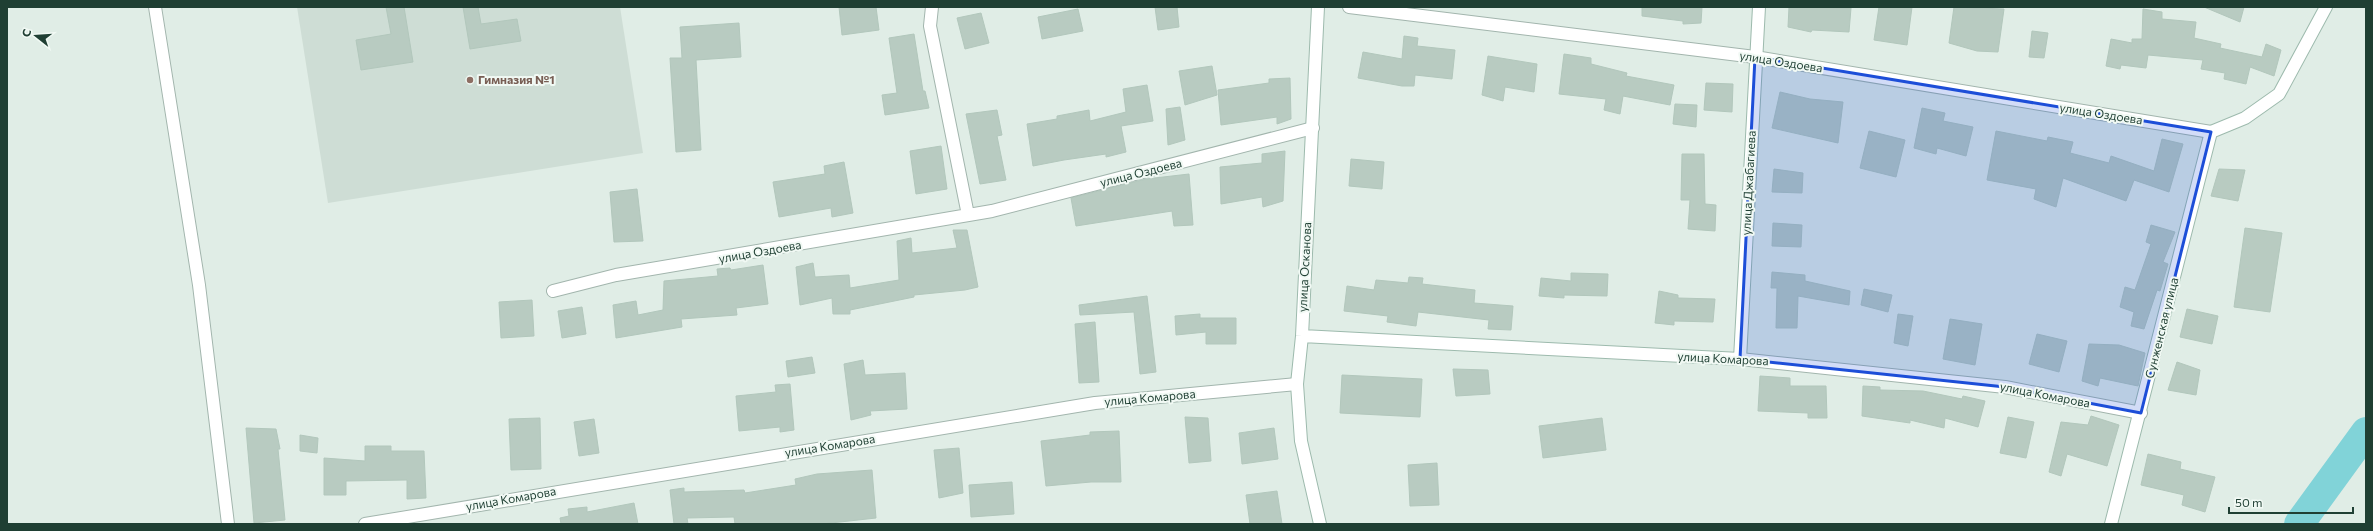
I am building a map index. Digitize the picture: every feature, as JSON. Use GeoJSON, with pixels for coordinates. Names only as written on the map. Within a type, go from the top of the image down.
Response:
{"type":"FeatureCollection","features":[{"type":"Feature","properties":{"kind":"street"},"geometry":{"type":"LineString","coordinates":[[156,7],[199,285],[228,524]]}},
{"type":"Feature","properties":{"kind":"street"},"geometry":{"type":"LineString","coordinates":[[932,7],[930,26],[968,215]]}},
{"type":"Feature","properties":{"kind":"street","name":"улица Осканова"},"geometry":{"type":"LineString","coordinates":[[1318,7],[1302,336],[1297,384],[1301,441],[1320,524]]}},
{"type":"Feature","properties":{"kind":"street","name":"улица Оздоева"},"geometry":{"type":"LineString","coordinates":[[1348,7],[1755,57],[2211,132]]}},
{"type":"Feature","properties":{"kind":"street","name":"улица Джабагиева"},"geometry":{"type":"LineString","coordinates":[[1740,359],[1755,57],[1759,7]]}},
{"type":"Feature","properties":{"kind":"street"},"geometry":{"type":"LineString","coordinates":[[2211,132],[2245,118],[2279,94],[2326,7]]}},
{"type":"Feature","properties":{"kind":"street","name":"улица Оздоева"},"geometry":{"type":"LineString","coordinates":[[553,291],[616,275],[999,209],[1313,128]]}},
{"type":"Feature","properties":{"kind":"street","name":"Сунженская улица"},"geometry":{"type":"LineString","coordinates":[[2112,524],[2211,132]]}},
{"type":"Feature","properties":{"kind":"street","name":"улица Комарова"},"geometry":{"type":"LineString","coordinates":[[1302,336],[1740,359],[2005,387],[2140,413]]}},
{"type":"Feature","properties":{"kind":"street","name":"улица Комарова"},"geometry":{"type":"LineString","coordinates":[[365,524],[1095,403],[1297,384]]}},
{"type":"Feature","properties":{"kind":"highlighted area"},"geometry":{"type":"Polygon","coordinates":[[[1755,57],[2211,132],[2141,413],[2005,387],[1740,359],[1755,57]]]}},
{"type":"Feature","properties":{"kind":"shaded area","name":"Гимназия №1"},"geometry":{"type":"Polygon","coordinates":[[[297,7],[620,7],[643,153],[328,203],[297,7]]]}},
{"type":"Feature","properties":{"kind":"building"},"geometry":{"type":"Polygon","coordinates":[[[386,7],[404,7],[413,62],[361,70],[356,40],[391,34],[386,7]]]}},
{"type":"Feature","properties":{"kind":"building"},"geometry":{"type":"Polygon","coordinates":[[[463,7],[478,7],[481,24],[517,19],[521,41],[470,49],[463,7]]]}},
{"type":"Feature","properties":{"kind":"building"},"geometry":{"type":"Polygon","coordinates":[[[839,7],[876,7],[879,30],[842,35],[839,7]]]}},
{"type":"Feature","properties":{"kind":"building"},"geometry":{"type":"Polygon","coordinates":[[[1155,7],[1177,7],[1179,27],[1158,30],[1155,7]]]}},
{"type":"Feature","properties":{"kind":"building"},"geometry":{"type":"Polygon","coordinates":[[[1642,7],[1702,7],[1701,23],[1683,24],[1683,21],[1642,16],[1642,7]]]}},
{"type":"Feature","properties":{"kind":"building"},"geometry":{"type":"Polygon","coordinates":[[[1789,7],[1851,8],[1849,32],[1812,30],[1811,32],[1788,27],[1789,7]]]}},
{"type":"Feature","properties":{"kind":"building"},"geometry":{"type":"Polygon","coordinates":[[[1879,7],[1912,7],[1907,45],[1874,40],[1879,7]]]}},
{"type":"Feature","properties":{"kind":"building"},"geometry":{"type":"Polygon","coordinates":[[[1954,7],[2004,9],[1998,52],[1977,51],[1949,43],[1954,7]]]}},
{"type":"Feature","properties":{"kind":"building"},"geometry":{"type":"Polygon","coordinates":[[[2204,7],[2244,7],[2240,22],[2204,7]]]}},
{"type":"Feature","properties":{"kind":"building"},"geometry":{"type":"Polygon","coordinates":[[[1078,9],[1083,31],[1042,39],[1038,17],[1078,9]]]}},
{"type":"Feature","properties":{"kind":"building"},"geometry":{"type":"Polygon","coordinates":[[[2143,9],[2162,12],[2162,19],[2196,22],[2194,38],[2221,44],[2220,48],[2262,57],[2266,44],[2281,50],[2274,76],[2250,67],[2246,84],[2224,79],[2225,73],[2201,69],[2203,60],[2148,55],[2146,68],[2121,65],[2120,69],[2106,66],[2111,39],[2132,43],[2132,39],[2142,39],[2143,9]]]}},
{"type":"Feature","properties":{"kind":"building"},"geometry":{"type":"Polygon","coordinates":[[[981,13],[989,43],[965,49],[957,18],[981,13]]]}},
{"type":"Feature","properties":{"kind":"building"},"geometry":{"type":"Polygon","coordinates":[[[739,23],[741,57],[696,60],[701,150],[676,152],[670,58],[682,58],[680,27],[739,23]]]}},
{"type":"Feature","properties":{"kind":"building"},"geometry":{"type":"Polygon","coordinates":[[[2032,31],[2048,33],[2044,58],[2029,57],[2032,31]]]}},
{"type":"Feature","properties":{"kind":"building"},"geometry":{"type":"Polygon","coordinates":[[[914,34],[923,91],[925,91],[929,108],[885,115],[882,95],[897,93],[889,38],[914,34]]]}},
{"type":"Feature","properties":{"kind":"building"},"geometry":{"type":"Polygon","coordinates":[[[1404,36],[1418,38],[1417,46],[1455,50],[1452,79],[1415,75],[1414,86],[1402,86],[1358,78],[1363,52],[1402,59],[1404,36]]]}},
{"type":"Feature","properties":{"kind":"building"},"geometry":{"type":"Polygon","coordinates":[[[1564,54],[1591,58],[1591,64],[1627,73],[1626,76],[1674,85],[1670,105],[1623,96],[1620,114],[1604,110],[1606,99],[1559,94],[1564,54]]]}},
{"type":"Feature","properties":{"kind":"building"},"geometry":{"type":"Polygon","coordinates":[[[1488,56],[1537,64],[1534,92],[1505,87],[1503,101],[1482,95],[1488,56]]]}},
{"type":"Feature","properties":{"kind":"building"},"geometry":{"type":"Polygon","coordinates":[[[1212,66],[1217,95],[1185,105],[1179,71],[1212,66]]]}},
{"type":"Feature","properties":{"kind":"building"},"geometry":{"type":"Polygon","coordinates":[[[1290,78],[1291,119],[1277,124],[1277,117],[1221,125],[1218,90],[1269,83],[1269,79],[1290,78]]]}},
{"type":"Feature","properties":{"kind":"building"},"geometry":{"type":"Polygon","coordinates":[[[1706,83],[1733,84],[1732,112],[1704,110],[1706,83]]]}},
{"type":"Feature","properties":{"kind":"building"},"geometry":{"type":"Polygon","coordinates":[[[1147,85],[1153,121],[1121,126],[1126,152],[1106,157],[1106,154],[1033,166],[1027,124],[1057,119],[1057,116],[1089,110],[1090,121],[1126,112],[1123,89],[1147,85]]]}},
{"type":"Feature","properties":{"kind":"building"},"geometry":{"type":"Polygon","coordinates":[[[1780,92],[1810,99],[1843,102],[1838,143],[1772,128],[1780,92]]]}},
{"type":"Feature","properties":{"kind":"building"},"geometry":{"type":"Polygon","coordinates":[[[1675,104],[1697,105],[1696,127],[1673,124],[1675,104]]]}},
{"type":"Feature","properties":{"kind":"building"},"geometry":{"type":"Polygon","coordinates":[[[1180,107],[1185,140],[1168,145],[1166,109],[1180,107]]]}},
{"type":"Feature","properties":{"kind":"building"},"geometry":{"type":"Polygon","coordinates":[[[1922,108],[1945,113],[1943,121],[1973,127],[1966,156],[1937,148],[1936,154],[1914,148],[1922,108]]]}},
{"type":"Feature","properties":{"kind":"building"},"geometry":{"type":"Polygon","coordinates":[[[997,110],[1002,135],[997,136],[1006,180],[980,184],[966,114],[997,110]]]}},
{"type":"Feature","properties":{"kind":"building"},"geometry":{"type":"Polygon","coordinates":[[[1869,131],[1905,140],[1896,177],[1860,168],[1869,131]]]}},
{"type":"Feature","properties":{"kind":"building"},"geometry":{"type":"Polygon","coordinates":[[[1996,131],[2047,141],[2048,137],[2073,142],[2070,153],[2109,163],[2111,156],[2154,171],[2162,139],[2183,144],[2169,192],[2134,180],[2126,201],[2063,178],[2056,207],[2034,199],[2036,189],[1987,180],[1996,131]]]}},
{"type":"Feature","properties":{"kind":"building"},"geometry":{"type":"Polygon","coordinates":[[[941,146],[947,189],[916,194],[910,151],[941,146]]]}},
{"type":"Feature","properties":{"kind":"building"},"geometry":{"type":"Polygon","coordinates":[[[1285,151],[1283,201],[1263,207],[1262,197],[1221,204],[1220,167],[1262,163],[1262,154],[1285,151]]]}},
{"type":"Feature","properties":{"kind":"building"},"geometry":{"type":"Polygon","coordinates":[[[1682,154],[1704,154],[1705,204],[1716,205],[1715,231],[1688,229],[1690,200],[1681,200],[1682,154]]]}},
{"type":"Feature","properties":{"kind":"building"},"geometry":{"type":"Polygon","coordinates":[[[1351,159],[1384,162],[1382,189],[1349,186],[1351,159]]]}},
{"type":"Feature","properties":{"kind":"building"},"geometry":{"type":"Polygon","coordinates":[[[844,162],[853,213],[832,217],[831,208],[779,217],[773,182],[825,174],[824,166],[844,162]]]}},
{"type":"Feature","properties":{"kind":"building"},"geometry":{"type":"Polygon","coordinates":[[[1774,169],[1803,173],[1802,193],[1772,192],[1774,169]]]}},
{"type":"Feature","properties":{"kind":"building"},"geometry":{"type":"Polygon","coordinates":[[[2219,169],[2245,170],[2238,201],[2211,196],[2219,169]]]}},
{"type":"Feature","properties":{"kind":"building"},"geometry":{"type":"Polygon","coordinates":[[[1189,174],[1193,225],[1174,226],[1172,211],[1076,226],[1071,198],[1146,179],[1189,174]]]}},
{"type":"Feature","properties":{"kind":"building"},"geometry":{"type":"Polygon","coordinates":[[[637,189],[643,241],[614,242],[610,192],[637,189]]]}},
{"type":"Feature","properties":{"kind":"building"},"geometry":{"type":"Polygon","coordinates":[[[1773,223],[1802,225],[1801,247],[1772,246],[1773,223]]]}},
{"type":"Feature","properties":{"kind":"building"},"geometry":{"type":"Polygon","coordinates":[[[2151,225],[2175,232],[2163,262],[2168,264],[2160,291],[2157,290],[2144,329],[2131,326],[2134,312],[2120,307],[2125,287],[2135,290],[2151,244],[2146,242],[2151,225]]]}},
{"type":"Feature","properties":{"kind":"building"},"geometry":{"type":"Polygon","coordinates":[[[2245,228],[2282,233],[2270,312],[2234,307],[2245,228]]]}},
{"type":"Feature","properties":{"kind":"building"},"geometry":{"type":"Polygon","coordinates":[[[953,230],[967,230],[978,287],[965,290],[914,295],[914,297],[850,310],[850,314],[833,314],[832,298],[800,305],[796,267],[813,263],[815,277],[849,275],[850,288],[899,280],[897,241],[911,238],[912,253],[957,248],[953,230]]]}},
{"type":"Feature","properties":{"kind":"building"},"geometry":{"type":"Polygon","coordinates":[[[763,265],[768,304],[736,308],[737,315],[681,319],[682,327],[616,338],[613,305],[636,301],[638,315],[663,310],[664,281],[718,276],[717,269],[730,268],[731,270],[763,265]]]}},
{"type":"Feature","properties":{"kind":"building"},"geometry":{"type":"Polygon","coordinates":[[[1772,272],[1805,275],[1805,281],[1850,291],[1849,305],[1798,296],[1797,328],[1776,328],[1777,288],[1771,288],[1772,272]]]}},
{"type":"Feature","properties":{"kind":"building"},"geometry":{"type":"Polygon","coordinates":[[[1571,273],[1608,274],[1607,296],[1564,295],[1564,298],[1539,296],[1541,278],[1571,281],[1571,273]]]}},
{"type":"Feature","properties":{"kind":"building"},"geometry":{"type":"Polygon","coordinates":[[[1409,277],[1423,278],[1422,284],[1475,290],[1474,303],[1513,306],[1511,330],[1488,329],[1489,320],[1418,312],[1416,326],[1387,322],[1388,316],[1344,311],[1347,286],[1374,290],[1376,280],[1408,283],[1409,277]]]}},
{"type":"Feature","properties":{"kind":"building"},"geometry":{"type":"Polygon","coordinates":[[[1864,289],[1892,295],[1888,312],[1861,305],[1864,289]]]}},
{"type":"Feature","properties":{"kind":"building"},"geometry":{"type":"Polygon","coordinates":[[[1659,291],[1678,295],[1678,298],[1715,299],[1713,322],[1674,321],[1674,325],[1655,323],[1659,291]]]}},
{"type":"Feature","properties":{"kind":"building"},"geometry":{"type":"Polygon","coordinates":[[[1147,296],[1156,372],[1140,374],[1134,312],[1080,315],[1079,305],[1147,296]]]}},
{"type":"Feature","properties":{"kind":"building"},"geometry":{"type":"Polygon","coordinates":[[[532,300],[534,336],[501,338],[499,302],[532,300]]]}},
{"type":"Feature","properties":{"kind":"building"},"geometry":{"type":"Polygon","coordinates":[[[582,307],[586,334],[562,338],[558,311],[582,307]]]}},
{"type":"Feature","properties":{"kind":"building"},"geometry":{"type":"Polygon","coordinates":[[[2187,309],[2218,316],[2212,344],[2180,337],[2187,309]]]}},
{"type":"Feature","properties":{"kind":"building"},"geometry":{"type":"Polygon","coordinates":[[[1200,314],[1200,318],[1236,318],[1236,344],[1206,344],[1206,332],[1176,335],[1175,316],[1200,314]]]}},
{"type":"Feature","properties":{"kind":"building"},"geometry":{"type":"Polygon","coordinates":[[[1898,314],[1913,316],[1908,346],[1894,343],[1898,314]]]}},
{"type":"Feature","properties":{"kind":"building"},"geometry":{"type":"Polygon","coordinates":[[[1950,319],[1982,324],[1975,365],[1943,359],[1950,319]]]}},
{"type":"Feature","properties":{"kind":"building"},"geometry":{"type":"Polygon","coordinates":[[[1095,322],[1099,382],[1079,383],[1075,324],[1095,322]]]}},
{"type":"Feature","properties":{"kind":"building"},"geometry":{"type":"Polygon","coordinates":[[[2037,334],[2067,341],[2059,372],[2029,364],[2037,334]]]}},
{"type":"Feature","properties":{"kind":"building"},"geometry":{"type":"Polygon","coordinates":[[[2089,344],[2119,345],[2145,353],[2138,386],[2100,378],[2098,386],[2082,381],[2089,344]]]}},
{"type":"Feature","properties":{"kind":"building"},"geometry":{"type":"Polygon","coordinates":[[[812,357],[815,373],[788,377],[786,361],[812,357]]]}},
{"type":"Feature","properties":{"kind":"building"},"geometry":{"type":"Polygon","coordinates":[[[863,360],[865,375],[905,373],[907,409],[870,411],[871,415],[851,420],[844,364],[863,360]]]}},
{"type":"Feature","properties":{"kind":"building"},"geometry":{"type":"Polygon","coordinates":[[[2177,362],[2200,370],[2196,395],[2168,390],[2177,362]]]}},
{"type":"Feature","properties":{"kind":"building"},"geometry":{"type":"Polygon","coordinates":[[[1453,369],[1488,370],[1490,394],[1456,396],[1453,369]]]}},
{"type":"Feature","properties":{"kind":"building"},"geometry":{"type":"Polygon","coordinates":[[[1342,375],[1422,379],[1420,417],[1340,413],[1342,375]]]}},
{"type":"Feature","properties":{"kind":"building"},"geometry":{"type":"Polygon","coordinates":[[[1760,376],[1790,378],[1790,386],[1826,386],[1827,418],[1808,418],[1808,413],[1758,411],[1760,376]]]}},
{"type":"Feature","properties":{"kind":"building"},"geometry":{"type":"Polygon","coordinates":[[[790,384],[794,430],[780,432],[780,427],[739,431],[736,396],[776,392],[775,385],[790,384]]]}},
{"type":"Feature","properties":{"kind":"building"},"geometry":{"type":"Polygon","coordinates":[[[1863,386],[1880,387],[1880,390],[1923,391],[1962,399],[1963,396],[1985,401],[1978,427],[1945,418],[1944,428],[1910,420],[1910,423],[1862,416],[1863,386]]]}},
{"type":"Feature","properties":{"kind":"building"},"geometry":{"type":"Polygon","coordinates":[[[2091,416],[2119,425],[2107,466],[2067,454],[2061,476],[2049,472],[2061,422],[2088,425],[2091,416]]]}},
{"type":"Feature","properties":{"kind":"building"},"geometry":{"type":"Polygon","coordinates":[[[1185,417],[1208,418],[1211,461],[1189,463],[1185,417]]]}},
{"type":"Feature","properties":{"kind":"building"},"geometry":{"type":"Polygon","coordinates":[[[2008,417],[2034,422],[2026,458],[2000,453],[2008,417]]]}},
{"type":"Feature","properties":{"kind":"building"},"geometry":{"type":"Polygon","coordinates":[[[540,418],[541,469],[511,470],[509,419],[540,418]]]}},
{"type":"Feature","properties":{"kind":"building"},"geometry":{"type":"Polygon","coordinates":[[[1602,418],[1606,450],[1543,458],[1539,426],[1602,418]]]}},
{"type":"Feature","properties":{"kind":"building"},"geometry":{"type":"Polygon","coordinates":[[[594,419],[599,453],[579,456],[574,422],[594,419]]]}},
{"type":"Feature","properties":{"kind":"building"},"geometry":{"type":"Polygon","coordinates":[[[246,428],[276,429],[280,449],[278,449],[285,520],[254,523],[246,428]]]}},
{"type":"Feature","properties":{"kind":"building"},"geometry":{"type":"Polygon","coordinates":[[[1274,428],[1278,459],[1242,464],[1239,433],[1274,428]]]}},
{"type":"Feature","properties":{"kind":"building"},"geometry":{"type":"Polygon","coordinates":[[[1119,431],[1121,482],[1091,482],[1046,486],[1041,441],[1090,435],[1090,432],[1119,431]]]}},
{"type":"Feature","properties":{"kind":"building"},"geometry":{"type":"Polygon","coordinates":[[[300,435],[318,438],[317,453],[300,451],[300,435]]]}},
{"type":"Feature","properties":{"kind":"building"},"geometry":{"type":"Polygon","coordinates":[[[365,446],[391,446],[391,451],[424,451],[426,498],[407,499],[407,480],[346,481],[346,495],[324,495],[324,458],[365,461],[365,446]]]}},
{"type":"Feature","properties":{"kind":"building"},"geometry":{"type":"Polygon","coordinates":[[[959,448],[963,493],[939,498],[934,450],[959,448]]]}},
{"type":"Feature","properties":{"kind":"building"},"geometry":{"type":"Polygon","coordinates":[[[2148,454],[2181,462],[2180,469],[2215,477],[2205,512],[2182,505],[2184,495],[2141,485],[2148,454]]]}},
{"type":"Feature","properties":{"kind":"building"},"geometry":{"type":"Polygon","coordinates":[[[1437,463],[1439,505],[1410,506],[1408,465],[1437,463]]]}},
{"type":"Feature","properties":{"kind":"building"},"geometry":{"type":"Polygon","coordinates":[[[872,470],[876,518],[822,524],[735,524],[734,517],[687,518],[688,524],[674,524],[670,490],[684,488],[684,492],[744,490],[745,493],[796,485],[795,479],[817,474],[872,470]]]}},
{"type":"Feature","properties":{"kind":"building"},"geometry":{"type":"Polygon","coordinates":[[[1012,482],[1014,514],[971,517],[969,485],[1012,482]]]}},
{"type":"Feature","properties":{"kind":"building"},"geometry":{"type":"Polygon","coordinates":[[[1277,491],[1282,524],[1250,524],[1246,495],[1277,491]]]}},
{"type":"Feature","properties":{"kind":"building"},"geometry":{"type":"Polygon","coordinates":[[[634,503],[638,524],[561,524],[560,518],[569,516],[568,509],[587,507],[587,512],[634,503]]]}},
{"type":"Feature","properties":{"kind":"waterway"},"geometry":{"type":"LineString","coordinates":[[2299,524],[2366,432]]}},
{"type":"Feature","properties":{"kind":"place","name":"Гимназия №1"},"geometry":{"type":"Point","coordinates":[470,80]}}]}
